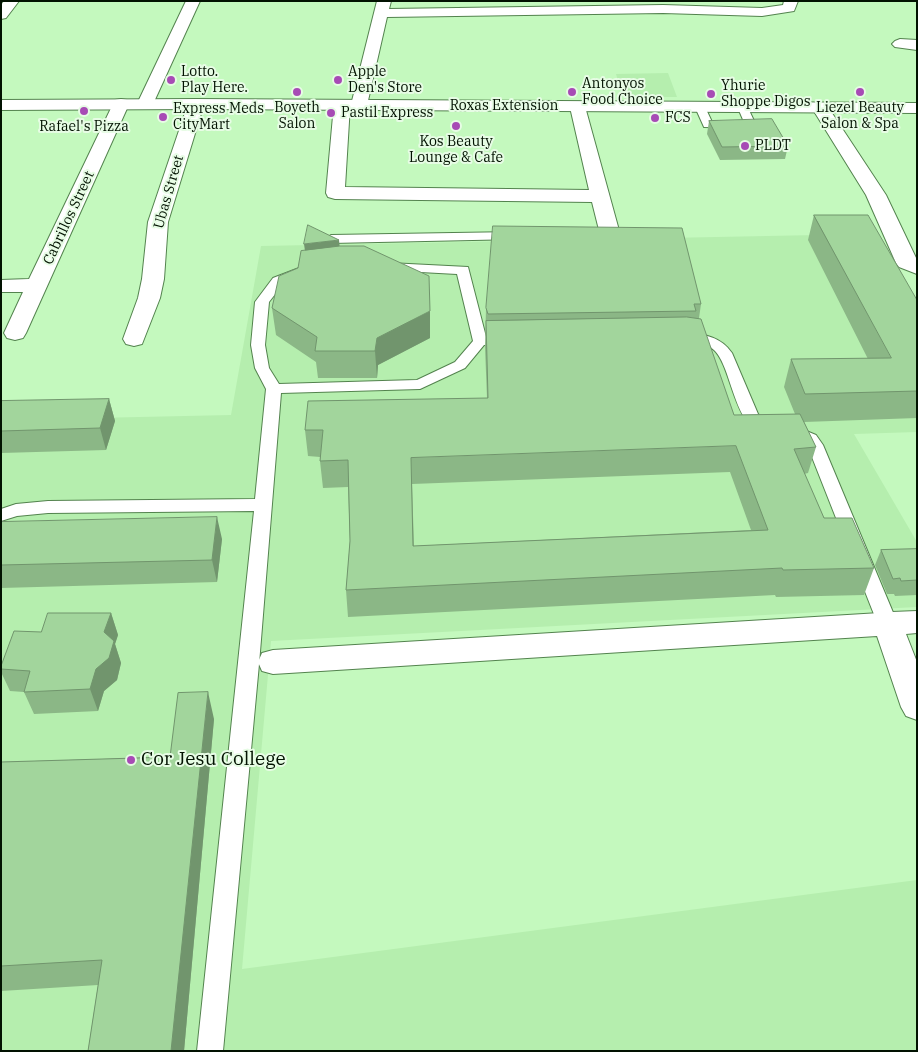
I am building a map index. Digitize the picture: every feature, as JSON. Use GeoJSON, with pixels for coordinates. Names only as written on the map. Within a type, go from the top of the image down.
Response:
{"type":"FeatureCollection","features":[{"type":"Feature","properties":{"kind":"street"},"geometry":{"type":"LineString","coordinates":[[1,14],[12,1]]}},
{"type":"Feature","properties":{"kind":"street"},"geometry":{"type":"LineString","coordinates":[[145,104],[193,1]]}},
{"type":"Feature","properties":{"kind":"street"},"geometry":{"type":"LineString","coordinates":[[601,196],[335,193],[350,105],[383,7],[663,9],[717,12],[772,12],[789,8],[791,1]]}},
{"type":"Feature","properties":{"kind":"street"},"geometry":{"type":"LineString","coordinates":[[900,44],[917,44]]}},
{"type":"Feature","properties":{"kind":"street","name":"Cabrillos Street"},"geometry":{"type":"LineString","coordinates":[[15,333],[121,104]]}},
{"type":"Feature","properties":{"kind":"street","name":"Roxas Extension"},"geometry":{"type":"LineString","coordinates":[[1,105],[196,104],[917,108]]}},
{"type":"Feature","properties":{"kind":"street","name":"Ubas Street"},"geometry":{"type":"LineString","coordinates":[[134,339],[149,298],[153,279],[158,222],[196,104]]}},
{"type":"Feature","properties":{"kind":"street"},"geometry":{"type":"LineString","coordinates":[[578,107],[601,196],[605,234]]}},
{"type":"Feature","properties":{"kind":"street"},"geometry":{"type":"LineString","coordinates":[[820,108],[876,195],[909,272]]}},
{"type":"Feature","properties":{"kind":"street"},"geometry":{"type":"LineString","coordinates":[[1,286],[38,285]]}},
{"type":"Feature","properties":{"kind":"street"},"geometry":{"type":"LineString","coordinates":[[261,663],[902,622],[917,707]]}},
{"type":"Feature","properties":{"kind":"lane"},"geometry":{"type":"LineString","coordinates":[[330,239],[530,236]]}},
{"type":"Feature","properties":{"kind":"lane"},"geometry":{"type":"LineString","coordinates":[[376,266],[463,270],[480,341]]}},
{"type":"Feature","properties":{"kind":"lane"},"geometry":{"type":"LineString","coordinates":[[210,1051],[261,663],[262,505],[274,389],[262,368],[258,345],[262,302],[278,281],[304,270],[314,269]]}},
{"type":"Feature","properties":{"kind":"lane"},"geometry":{"type":"LineString","coordinates":[[669,337],[711,340],[720,346],[725,353],[750,416],[758,424],[766,427],[797,432],[810,439],[815,445],[902,622]]}},
{"type":"Feature","properties":{"kind":"lane"},"geometry":{"type":"LineString","coordinates":[[480,341],[500,341]]}},
{"type":"Feature","properties":{"kind":"lane"},"geometry":{"type":"LineString","coordinates":[[274,389],[420,384],[460,365],[480,341]]}},
{"type":"Feature","properties":{"kind":"lane"},"geometry":{"type":"LineString","coordinates":[[1,515],[16,510],[48,507],[262,505]]}},
{"type":"Feature","properties":{"kind":"shaded area"},"geometry":{"type":"Polygon","coordinates":[[[668,73],[677,97],[623,97],[616,74],[668,73]]]}},
{"type":"Feature","properties":{"kind":"shaded area","name":"Cor Jesu College"},"geometry":{"type":"Polygon","coordinates":[[[868,234],[917,315],[917,432],[854,434],[917,542],[917,607],[271,641],[242,969],[917,880],[917,1051],[1,1051],[1,420],[231,415],[261,246],[868,234]]]}},
{"type":"Feature","properties":{"kind":"building"},"geometry":{"type":"Polygon","coordinates":[[[772,119],[788,146],[722,147],[709,121],[772,119]]]}},
{"type":"Feature","properties":{"kind":"building"},"geometry":{"type":"Polygon","coordinates":[[[814,215],[868,215],[917,300],[917,391],[805,394],[791,359],[891,358],[814,215]]]}},
{"type":"Feature","properties":{"kind":"building"},"geometry":{"type":"Polygon","coordinates":[[[308,225],[339,240],[304,244],[308,225]]]}},
{"type":"Feature","properties":{"kind":"building"},"geometry":{"type":"Polygon","coordinates":[[[493,226],[682,228],[701,304],[694,304],[696,311],[488,314],[486,308],[493,226]]]}},
{"type":"Feature","properties":{"kind":"building"},"geometry":{"type":"Polygon","coordinates":[[[340,246],[364,246],[429,276],[430,311],[377,338],[375,351],[315,351],[317,337],[272,308],[279,276],[298,268],[301,251],[340,246]]]}},
{"type":"Feature","properties":{"kind":"building"},"geometry":{"type":"Polygon","coordinates":[[[687,317],[701,319],[734,415],[800,414],[816,447],[794,449],[824,518],[852,518],[874,568],[783,570],[782,568],[346,590],[350,541],[348,460],[320,461],[323,430],[305,430],[308,401],[488,398],[486,321],[687,317]],[[736,446],[411,458],[413,546],[768,530],[736,446]]]}},
{"type":"Feature","properties":{"kind":"building"},"geometry":{"type":"Polygon","coordinates":[[[109,399],[100,428],[1,431],[1,401],[109,399]]]}},
{"type":"Feature","properties":{"kind":"building"},"geometry":{"type":"Polygon","coordinates":[[[217,517],[212,560],[1,565],[1,522],[217,517]]]}},
{"type":"Feature","properties":{"kind":"building"},"geometry":{"type":"Polygon","coordinates":[[[917,549],[917,580],[901,581],[900,578],[893,579],[881,550],[917,549]]]}},
{"type":"Feature","properties":{"kind":"building"},"geometry":{"type":"Polygon","coordinates":[[[48,613],[111,613],[104,632],[114,641],[109,658],[96,669],[90,689],[24,692],[30,671],[1,669],[14,631],[41,632],[48,613]]]}},
{"type":"Feature","properties":{"kind":"building"},"geometry":{"type":"Polygon","coordinates":[[[208,692],[171,1051],[88,1051],[102,960],[1,966],[1,762],[170,757],[178,693],[208,692]]]}},
{"type":"Feature","properties":{"kind":"place","name":"Lotto. Play Here."},"geometry":{"type":"Point","coordinates":[171,80]}},
{"type":"Feature","properties":{"kind":"place","name":"Apple Den's Store"},"geometry":{"type":"Point","coordinates":[338,80]}},
{"type":"Feature","properties":{"kind":"place","name":"Boyeth Salon"},"geometry":{"type":"Point","coordinates":[297,92]}},
{"type":"Feature","properties":{"kind":"place","name":"Antonyos Food Choice"},"geometry":{"type":"Point","coordinates":[572,92]}},
{"type":"Feature","properties":{"kind":"place","name":"Liezel Beauty Salon & Spa"},"geometry":{"type":"Point","coordinates":[860,92]}},
{"type":"Feature","properties":{"kind":"place","name":"Yhurie Shoppe Digos"},"geometry":{"type":"Point","coordinates":[711,94]}},
{"type":"Feature","properties":{"kind":"place","name":"Rafael's Pizza"},"geometry":{"type":"Point","coordinates":[84,111]}},
{"type":"Feature","properties":{"kind":"place","name":"Pastil Express"},"geometry":{"type":"Point","coordinates":[331,113]}},
{"type":"Feature","properties":{"kind":"place","name":"Express Meds CityMart"},"geometry":{"type":"Point","coordinates":[163,117]}},
{"type":"Feature","properties":{"kind":"place","name":"FCS"},"geometry":{"type":"Point","coordinates":[655,118]}},
{"type":"Feature","properties":{"kind":"place","name":"Kos Beauty Lounge & Cafe"},"geometry":{"type":"Point","coordinates":[456,126]}},
{"type":"Feature","properties":{"kind":"place","name":"PLDT"},"geometry":{"type":"Point","coordinates":[745,146]}},
{"type":"Feature","properties":{"kind":"place","name":"Cor Jesu College"},"geometry":{"type":"Point","coordinates":[131,760]}}]}
